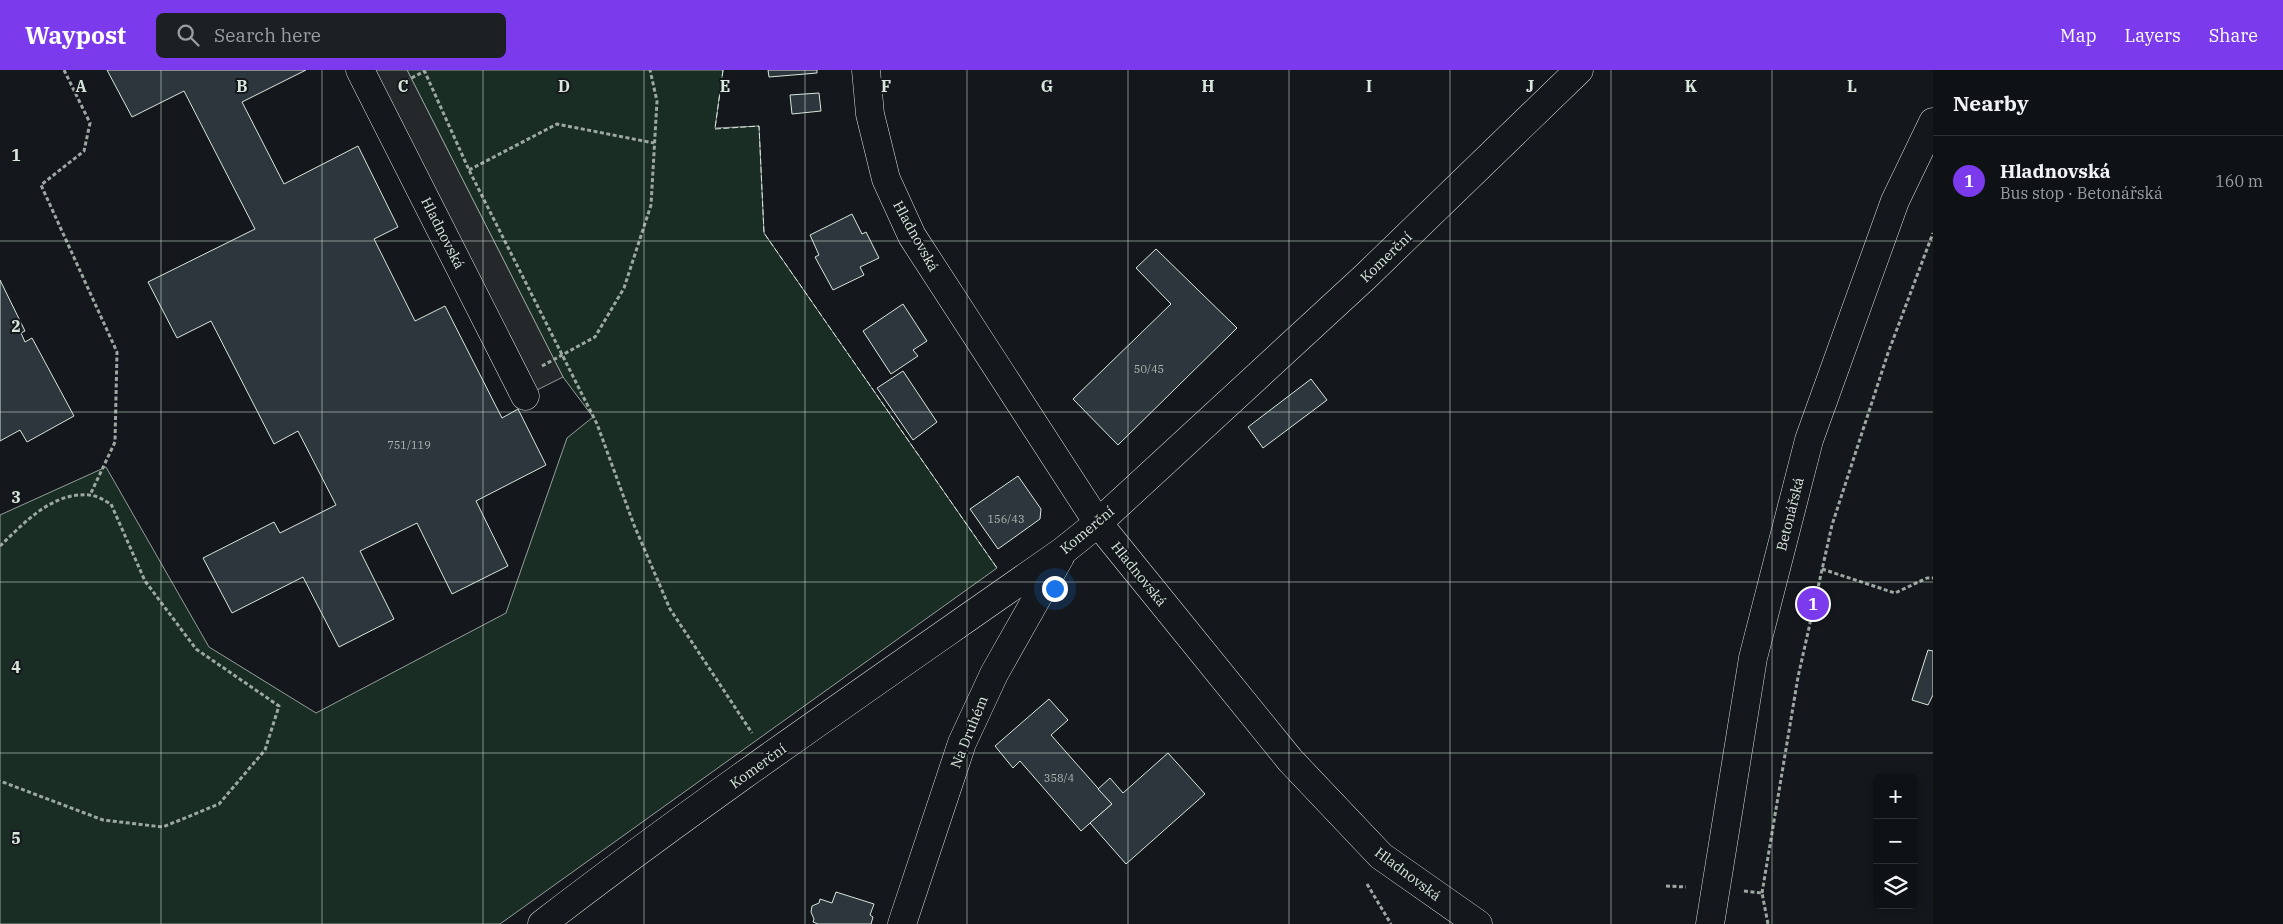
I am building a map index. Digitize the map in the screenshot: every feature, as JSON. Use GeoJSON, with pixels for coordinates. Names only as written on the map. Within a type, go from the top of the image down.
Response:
{"type":"FeatureCollection","features":[{"type":"Feature","properties":{"kind":"street","name":"Hladnovská"},"geometry":{"type":"LineString","coordinates":[[360,70],[521,387]]}},
{"type":"Feature","properties":{"kind":"street","name":"Hladnovská"},"geometry":{"type":"LineString","coordinates":[[866,70],[870,114],[886,180],[912,236],[1098,523],[1290,760],[1381,856],[1478,924]]}},
{"type":"Feature","properties":{"kind":"street","name":"Komerční"},"geometry":{"type":"LineString","coordinates":[[542,924],[590,887],[1063,551],[1098,523],[1365,277],[1578,70]]}},
{"type":"Feature","properties":{"kind":"street","name":"Betonářská"},"geometry":{"type":"LineString","coordinates":[[1710,924],[1753,658],[1809,440],[1895,201],[1933,122]]}},
{"type":"Feature","properties":{"kind":"street","name":"Na Druhém"},"geometry":{"type":"LineString","coordinates":[[902,924],[962,743],[994,674],[1063,551]]}},
{"type":"Feature","properties":{"kind":"path"},"geometry":{"type":"LineString","coordinates":[[64,70],[90,123],[84,151],[41,185],[117,352],[115,442],[90,495]]}},
{"type":"Feature","properties":{"kind":"path"},"geometry":{"type":"LineString","coordinates":[[424,70],[469,170],[564,354],[597,424],[634,525],[670,609],[769,759]]}},
{"type":"Feature","properties":{"kind":"path"},"geometry":{"type":"LineString","coordinates":[[521,387],[564,354],[595,337],[624,288],[651,205],[657,101],[650,70]]}},
{"type":"Feature","properties":{"kind":"path"},"geometry":{"type":"LineString","coordinates":[[469,170],[557,124],[654,143]]}},
{"type":"Feature","properties":{"kind":"path"},"geometry":{"type":"LineString","coordinates":[[1762,893],[1798,677],[1832,525],[1885,362],[1933,233]]}},
{"type":"Feature","properties":{"kind":"path"},"geometry":{"type":"LineString","coordinates":[[0,546],[28,518],[60,498],[90,495],[111,504],[145,582],[196,649],[279,706],[265,750],[219,804],[163,827],[103,820],[0,781]]}},
{"type":"Feature","properties":{"kind":"path"},"geometry":{"type":"LineString","coordinates":[[1822,569],[1895,593],[1927,578],[1933,578]]}},
{"type":"Feature","properties":{"kind":"green space"},"geometry":{"type":"Polygon","coordinates":[[[407,70],[723,70],[715,128],[759,126],[764,233],[997,568],[500,924],[0,924],[0,515],[106,467],[209,647],[316,713],[506,613],[567,438],[593,417],[563,377],[407,70]]]}},
{"type":"Feature","properties":{"kind":"shaded area"},"geometry":{"type":"Polygon","coordinates":[[[360,70],[407,70],[563,377],[525,396],[360,70]]]}},
{"type":"Feature","properties":{"kind":"building"},"geometry":{"type":"Polygon","coordinates":[[[107,70],[306,70],[242,102],[284,184],[358,146],[398,227],[374,239],[415,321],[445,306],[502,418],[518,409],[546,465],[476,501],[508,566],[452,594],[417,523],[360,551],[394,619],[339,647],[303,577],[232,613],[203,558],[274,522],[280,533],[336,505],[298,431],[274,444],[211,321],[177,338],[148,282],[255,229],[184,91],[132,117],[107,70]]]}},
{"type":"Feature","properties":{"kind":"building"},"geometry":{"type":"Polygon","coordinates":[[[768,70],[817,70],[817,73],[769,77],[768,70]]]}},
{"type":"Feature","properties":{"kind":"building"},"geometry":{"type":"Polygon","coordinates":[[[819,93],[821,111],[792,114],[790,95],[819,93]]]}},
{"type":"Feature","properties":{"kind":"building"},"geometry":{"type":"Polygon","coordinates":[[[852,214],[862,234],[866,232],[879,258],[860,267],[864,275],[833,290],[815,257],[819,255],[810,235],[852,214]]]}},
{"type":"Feature","properties":{"kind":"building"},"geometry":{"type":"Polygon","coordinates":[[[1156,249],[1237,328],[1118,445],[1073,399],[1171,304],[1136,268],[1156,249]]]}},
{"type":"Feature","properties":{"kind":"building"},"geometry":{"type":"Polygon","coordinates":[[[0,280],[25,331],[21,333],[25,342],[32,338],[74,416],[27,442],[20,430],[0,441],[0,280]]]}},
{"type":"Feature","properties":{"kind":"building"},"geometry":{"type":"Polygon","coordinates":[[[903,304],[927,341],[913,350],[918,356],[891,374],[863,331],[903,304]]]}},
{"type":"Feature","properties":{"kind":"building"},"geometry":{"type":"Polygon","coordinates":[[[903,371],[937,422],[913,440],[877,388],[903,371]]]}},
{"type":"Feature","properties":{"kind":"building"},"geometry":{"type":"Polygon","coordinates":[[[1311,379],[1327,400],[1263,448],[1248,427],[1311,379]]]}},
{"type":"Feature","properties":{"kind":"building"},"geometry":{"type":"Polygon","coordinates":[[[1018,476],[1041,509],[1040,519],[998,549],[970,509],[1018,476]]]}},
{"type":"Feature","properties":{"kind":"building"},"geometry":{"type":"Polygon","coordinates":[[[1928,650],[1933,651],[1933,695],[1928,705],[1912,700],[1928,650]]]}},
{"type":"Feature","properties":{"kind":"building"},"geometry":{"type":"Polygon","coordinates":[[[1049,699],[1068,720],[1051,735],[1112,804],[1081,831],[1020,761],[1013,768],[995,746],[1049,699]]]}},
{"type":"Feature","properties":{"kind":"building"},"geometry":{"type":"Polygon","coordinates":[[[1168,753],[1205,794],[1126,864],[1090,823],[1112,804],[1098,789],[1110,778],[1123,793],[1168,753]]]}},
{"type":"Feature","properties":{"kind":"building"},"geometry":{"type":"Polygon","coordinates":[[[836,892],[874,904],[870,915],[873,917],[871,924],[818,924],[813,922],[812,906],[819,903],[820,899],[832,903],[836,892]]]}},
{"type":"Feature","properties":{"kind":"fence"},"geometry":{"type":"LineString","coordinates":[[723,70],[715,129],[759,126],[764,233],[997,568]]}},
{"type":"Feature","properties":{"kind":"place","name":"Hladnovská"},"geometry":{"type":"Point","coordinates":[1813,604]}}]}
